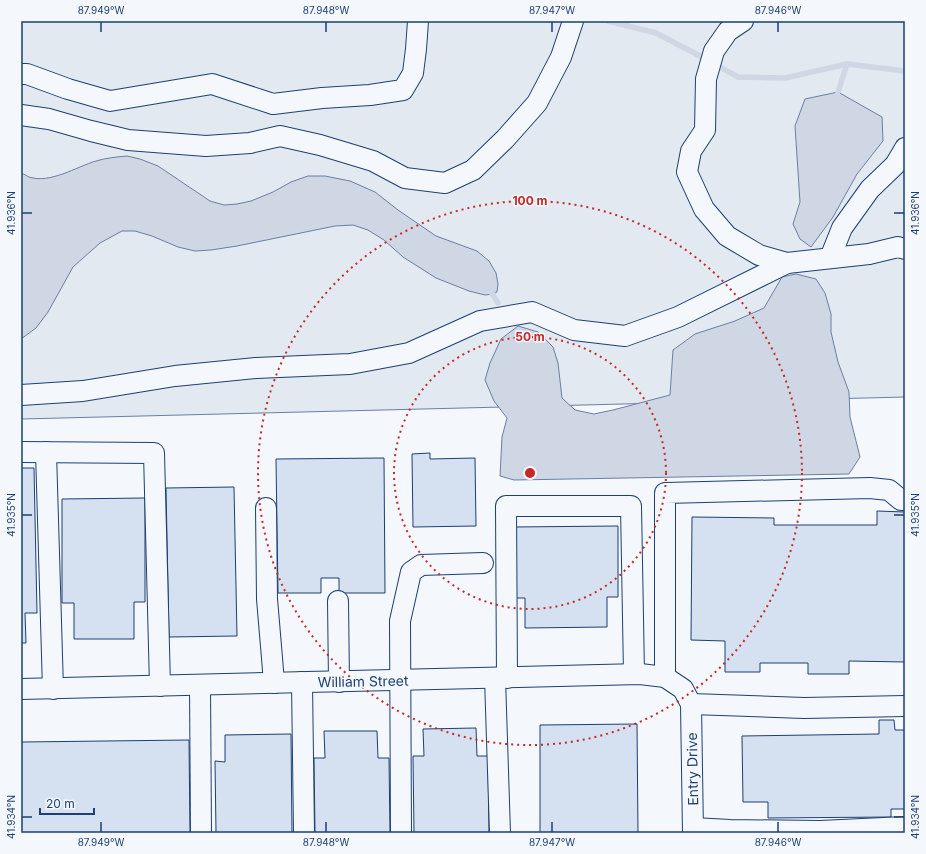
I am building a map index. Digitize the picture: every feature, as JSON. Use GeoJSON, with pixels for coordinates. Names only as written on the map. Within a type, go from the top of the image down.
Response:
{"type":"FeatureCollection","features":[{"type":"Feature","properties":{"kind":"street"},"geometry":{"type":"LineString","coordinates":[[21,74],[27,74],[68,89],[110,101],[212,84],[273,104],[322,98],[370,95],[403,90],[412,73],[416,49],[418,21]]}},
{"type":"Feature","properties":{"kind":"street"},"geometry":{"type":"LineString","coordinates":[[743,21],[728,31],[714,51],[706,79],[705,130],[691,151],[687,172],[704,209],[727,236],[759,255],[788,262],[869,254],[898,247],[905,249]]}},
{"type":"Feature","properties":{"kind":"street"},"geometry":{"type":"LineString","coordinates":[[21,115],[49,119],[128,140],[206,146],[250,143],[280,136],[320,145],[373,161],[405,178],[445,183],[473,170],[505,139],[537,103],[561,57],[572,23]]}},
{"type":"Feature","properties":{"kind":"street"},"geometry":{"type":"LineString","coordinates":[[830,258],[842,228],[870,189],[895,165],[905,148]]}},
{"type":"Feature","properties":{"kind":"street"},"geometry":{"type":"LineString","coordinates":[[21,395],[83,391],[175,376],[256,368],[350,364],[409,353],[480,320],[532,312],[574,330],[625,336],[678,317],[788,262]]}},
{"type":"Feature","properties":{"kind":"street"},"geometry":{"type":"LineString","coordinates":[[21,452],[154,452],[160,686]]}},
{"type":"Feature","properties":{"kind":"street"},"geometry":{"type":"LineString","coordinates":[[46,452],[53,688]]}},
{"type":"Feature","properties":{"kind":"street"},"geometry":{"type":"LineString","coordinates":[[665,677],[665,493],[870,488],[889,490],[900,500],[905,500]]}},
{"type":"Feature","properties":{"kind":"street"},"geometry":{"type":"LineString","coordinates":[[500,833],[501,678],[506,506],[631,506],[634,674]]}},
{"type":"Feature","properties":{"kind":"street"},"geometry":{"type":"LineString","coordinates":[[266,508],[267,599],[274,683]]}},
{"type":"Feature","properties":{"kind":"street"},"geometry":{"type":"LineString","coordinates":[[402,833],[400,620],[411,572],[421,565],[483,562]]}},
{"type":"Feature","properties":{"kind":"street"},"geometry":{"type":"LineString","coordinates":[[338,601],[339,682]]}},
{"type":"Feature","properties":{"kind":"street","name":"William Street"},"geometry":{"type":"LineString","coordinates":[[21,689],[640,674],[665,677],[684,688],[691,704]]}},
{"type":"Feature","properties":{"kind":"street"},"geometry":{"type":"LineString","coordinates":[[302,682],[304,833]]}},
{"type":"Feature","properties":{"kind":"street"},"geometry":{"type":"LineString","coordinates":[[200,685],[201,833]]}},
{"type":"Feature","properties":{"kind":"street"},"geometry":{"type":"LineString","coordinates":[[691,704],[804,708],[905,706]]}},
{"type":"Feature","properties":{"kind":"street","name":"Entry Drive"},"geometry":{"type":"LineString","coordinates":[[691,704],[693,831]]}},
{"type":"Feature","properties":{"kind":"street"},"geometry":{"type":"LineString","coordinates":[[693,831],[820,831],[905,827]]}},
{"type":"Feature","properties":{"kind":"shaded area"},"geometry":{"type":"Polygon","coordinates":[[[21,21],[905,21],[905,397],[21,419],[21,21]]]}},
{"type":"Feature","properties":{"kind":"shaded area"},"geometry":{"type":"Polygon","coordinates":[[[838,92],[882,117],[883,141],[857,174],[833,217],[811,247],[800,239],[793,224],[800,202],[795,126],[805,99],[838,92]]]}},
{"type":"Feature","properties":{"kind":"shaded area"},"geometry":{"type":"Polygon","coordinates":[[[127,156],[158,166],[210,201],[224,205],[251,201],[273,192],[291,182],[308,176],[325,176],[350,181],[375,192],[436,236],[477,251],[489,261],[496,273],[498,284],[497,292],[485,295],[469,291],[436,278],[403,257],[384,240],[368,230],[353,225],[335,226],[237,246],[195,251],[178,247],[152,236],[135,231],[122,231],[100,243],[73,267],[48,312],[36,328],[21,339],[21,173],[37,179],[54,177],[100,160],[127,156]]]}},
{"type":"Feature","properties":{"kind":"shaded area"},"geometry":{"type":"Polygon","coordinates":[[[796,274],[816,279],[825,293],[831,314],[831,332],[838,362],[849,392],[850,417],[860,457],[849,474],[514,480],[500,476],[502,437],[507,418],[494,401],[485,380],[490,363],[501,339],[518,326],[538,332],[553,347],[558,363],[562,398],[575,410],[594,414],[670,395],[673,350],[695,334],[735,321],[764,308],[782,277],[796,274]]]}},
{"type":"Feature","properties":{"kind":"building"},"geometry":{"type":"Polygon","coordinates":[[[430,453],[430,459],[475,458],[476,526],[413,527],[412,454],[430,453]]]}},
{"type":"Feature","properties":{"kind":"building"},"geometry":{"type":"Polygon","coordinates":[[[384,458],[385,593],[339,593],[339,578],[321,578],[321,593],[278,593],[276,459],[384,458]]]}},
{"type":"Feature","properties":{"kind":"building"},"geometry":{"type":"Polygon","coordinates":[[[21,468],[34,468],[37,613],[25,613],[26,643],[21,643],[21,468]]]}},
{"type":"Feature","properties":{"kind":"building"},"geometry":{"type":"Polygon","coordinates":[[[234,487],[237,636],[169,637],[166,488],[234,487]]]}},
{"type":"Feature","properties":{"kind":"building"},"geometry":{"type":"Polygon","coordinates":[[[145,498],[145,602],[134,602],[134,639],[74,639],[74,603],[62,603],[62,499],[145,498]]]}},
{"type":"Feature","properties":{"kind":"building"},"geometry":{"type":"Polygon","coordinates":[[[877,511],[905,512],[905,662],[849,661],[849,674],[808,674],[808,663],[760,663],[760,672],[725,672],[725,641],[691,640],[692,517],[774,518],[774,525],[877,525],[877,511]]]}},
{"type":"Feature","properties":{"kind":"building"},"geometry":{"type":"Polygon","coordinates":[[[618,526],[618,597],[607,597],[607,627],[525,628],[525,598],[513,598],[512,527],[618,526]]]}},
{"type":"Feature","properties":{"kind":"building"},"geometry":{"type":"Polygon","coordinates":[[[879,720],[894,720],[895,730],[905,730],[905,809],[891,809],[891,817],[768,818],[768,802],[743,802],[742,736],[879,734],[879,720]]]}},
{"type":"Feature","properties":{"kind":"building"},"geometry":{"type":"Polygon","coordinates":[[[637,724],[638,833],[540,833],[540,725],[637,724]]]}},
{"type":"Feature","properties":{"kind":"building"},"geometry":{"type":"Polygon","coordinates":[[[476,728],[477,756],[488,756],[489,833],[414,833],[413,756],[424,756],[423,729],[476,728]]]}},
{"type":"Feature","properties":{"kind":"building"},"geometry":{"type":"Polygon","coordinates":[[[324,731],[377,731],[378,758],[389,758],[390,833],[315,833],[314,758],[325,758],[324,731]]]}},
{"type":"Feature","properties":{"kind":"building"},"geometry":{"type":"Polygon","coordinates":[[[291,734],[292,833],[216,833],[215,761],[225,762],[225,735],[291,734]]]}},
{"type":"Feature","properties":{"kind":"building"},"geometry":{"type":"Polygon","coordinates":[[[189,740],[190,833],[21,833],[21,742],[189,740]]]}},
{"type":"Feature","properties":{"kind":"waterway"},"geometry":{"type":"LineString","coordinates":[[608,21],[656,33],[738,77],[785,78],[847,64]]}},
{"type":"Feature","properties":{"kind":"waterway"},"geometry":{"type":"LineString","coordinates":[[838,92],[847,64],[905,71]]}},
{"type":"Feature","properties":{"kind":"waterway"},"geometry":{"type":"LineString","coordinates":[[489,289],[498,303]]}}]}
